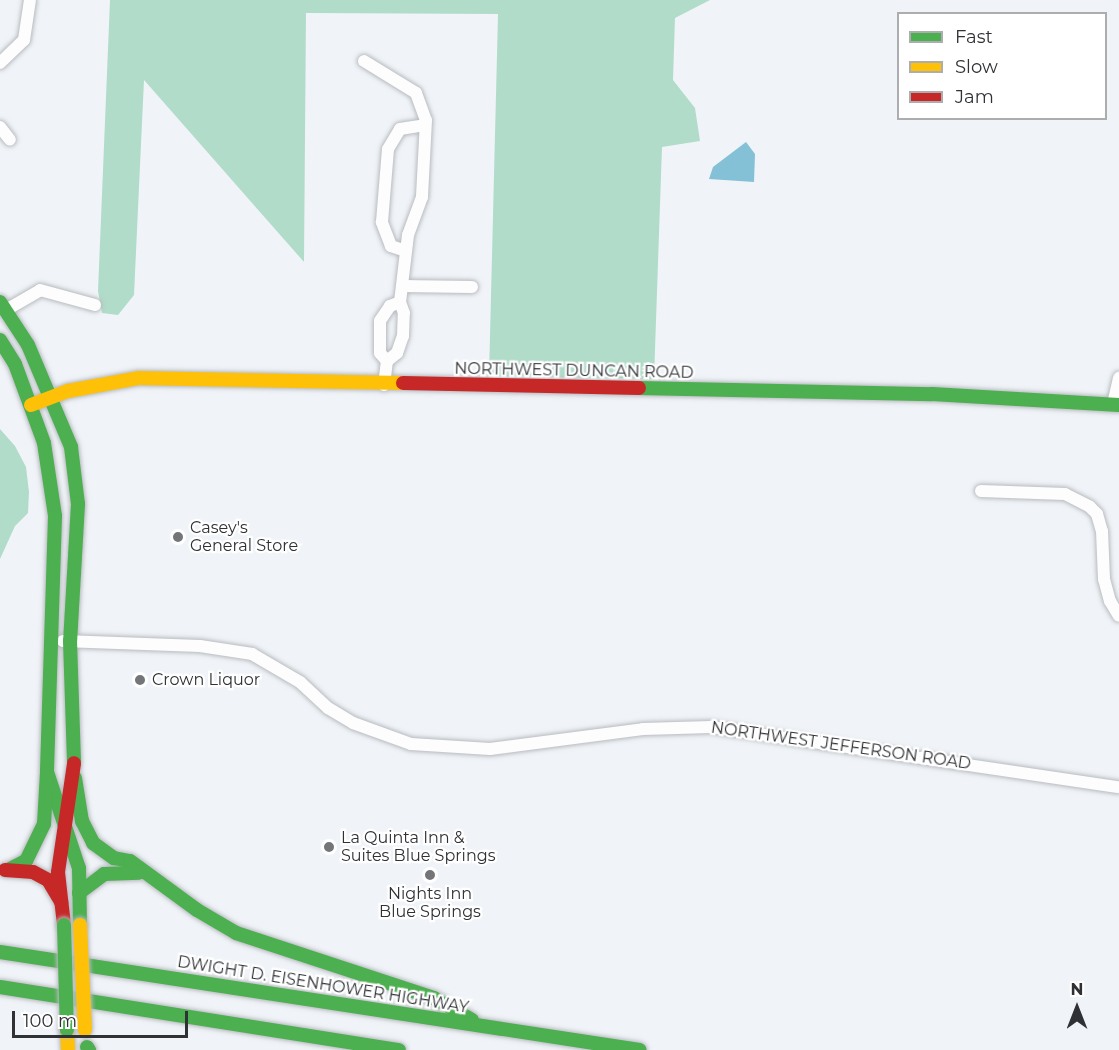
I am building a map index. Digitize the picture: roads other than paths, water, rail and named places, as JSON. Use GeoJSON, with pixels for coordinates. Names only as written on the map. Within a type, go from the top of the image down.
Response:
{"type":"FeatureCollection","features":[{"type":"Feature","properties":{"kind":"main road"},"geometry":{"type":"LineString","coordinates":[[3,306],[28,345],[53,397],[71,447],[78,504],[69,640],[75,778],[82,821],[93,843],[114,858],[130,861],[141,873],[236,933],[434,998],[481,1026]]}},
{"type":"Feature","properties":{"kind":"main road"},"geometry":{"type":"LineString","coordinates":[[0,340],[15,364],[44,444],[55,516],[44,824],[26,861],[5,870]]}},
{"type":"Feature","properties":{"kind":"main road","name":"NORTHWEST DUNCAN ROAD"},"geometry":{"type":"LineString","coordinates":[[31,405],[53,397],[138,378],[384,385],[932,394],[1116,404]]}},
{"type":"Feature","properties":{"kind":"main road"},"geometry":{"type":"LineString","coordinates":[[47,772],[79,868],[85,1030],[88,1049]]}},
{"type":"Feature","properties":{"kind":"main road"},"geometry":{"type":"LineString","coordinates":[[68,1050],[64,925],[58,872],[75,778]]}},
{"type":"Feature","properties":{"kind":"main road"},"geometry":{"type":"LineString","coordinates":[[5,870],[33,872],[48,880],[61,902]]}},
{"type":"Feature","properties":{"kind":"main road"},"geometry":{"type":"LineString","coordinates":[[79,893],[104,874],[141,873]]}},
{"type":"Feature","properties":{"kind":"main road","name":"DWIGHT D. EISENHOWER HIGHWAY"},"geometry":{"type":"LineString","coordinates":[[0,952],[640,1050]]}},
{"type":"Feature","properties":{"kind":"main road"},"geometry":{"type":"LineString","coordinates":[[0,987],[399,1050]]}},
{"type":"Feature","properties":{"kind":"street"},"geometry":{"type":"LineString","coordinates":[[0,63],[24,40],[30,0]]}},
{"type":"Feature","properties":{"kind":"street"},"geometry":{"type":"LineString","coordinates":[[364,61],[416,93],[423,104],[425,125],[422,197],[406,251],[400,302],[404,313],[403,336],[397,353],[387,361],[384,385]]}},
{"type":"Feature","properties":{"kind":"street"},"geometry":{"type":"LineString","coordinates":[[406,251],[391,246],[382,222],[388,148],[400,129],[425,125]]}},
{"type":"Feature","properties":{"kind":"street"},"geometry":{"type":"LineString","coordinates":[[0,128],[10,140]]}},
{"type":"Feature","properties":{"kind":"street"},"geometry":{"type":"LineString","coordinates":[[402,286],[472,287]]}},
{"type":"Feature","properties":{"kind":"street"},"geometry":{"type":"LineString","coordinates":[[3,306],[40,290],[94,305]]}},
{"type":"Feature","properties":{"kind":"street"},"geometry":{"type":"LineString","coordinates":[[387,361],[380,353],[380,321],[390,306],[400,302]]}},
{"type":"Feature","properties":{"kind":"street"},"geometry":{"type":"LineString","coordinates":[[1116,404],[1119,378]]}},
{"type":"Feature","properties":{"kind":"street"},"geometry":{"type":"LineString","coordinates":[[981,491],[1065,494],[1097,514],[1102,531],[1104,579],[1110,602],[1119,616]]}},
{"type":"Feature","properties":{"kind":"street","name":"NORTHWEST JEFFERSON ROAD"},"geometry":{"type":"LineString","coordinates":[[50,640],[200,646],[252,654],[300,682],[328,708],[353,723],[411,744],[490,748],[643,729],[711,727],[1119,787]]}},
{"type":"Feature","properties":{"kind":"water"},"geometry":{"type":"Polygon","coordinates":[[[746,142],[755,154],[754,182],[709,179],[713,167],[746,142]]]}},
{"type":"Feature","properties":{"kind":"place","name":"Casey's General Store"},"geometry":{"type":"Point","coordinates":[178,537]}},
{"type":"Feature","properties":{"kind":"place","name":"Crown Liquor"},"geometry":{"type":"Point","coordinates":[140,680]}},
{"type":"Feature","properties":{"kind":"place","name":"La Quinta Inn & Suites Blue Springs"},"geometry":{"type":"Point","coordinates":[329,847]}},
{"type":"Feature","properties":{"kind":"place","name":"Nights Inn Blue Springs"},"geometry":{"type":"Point","coordinates":[430,875]}}]}
